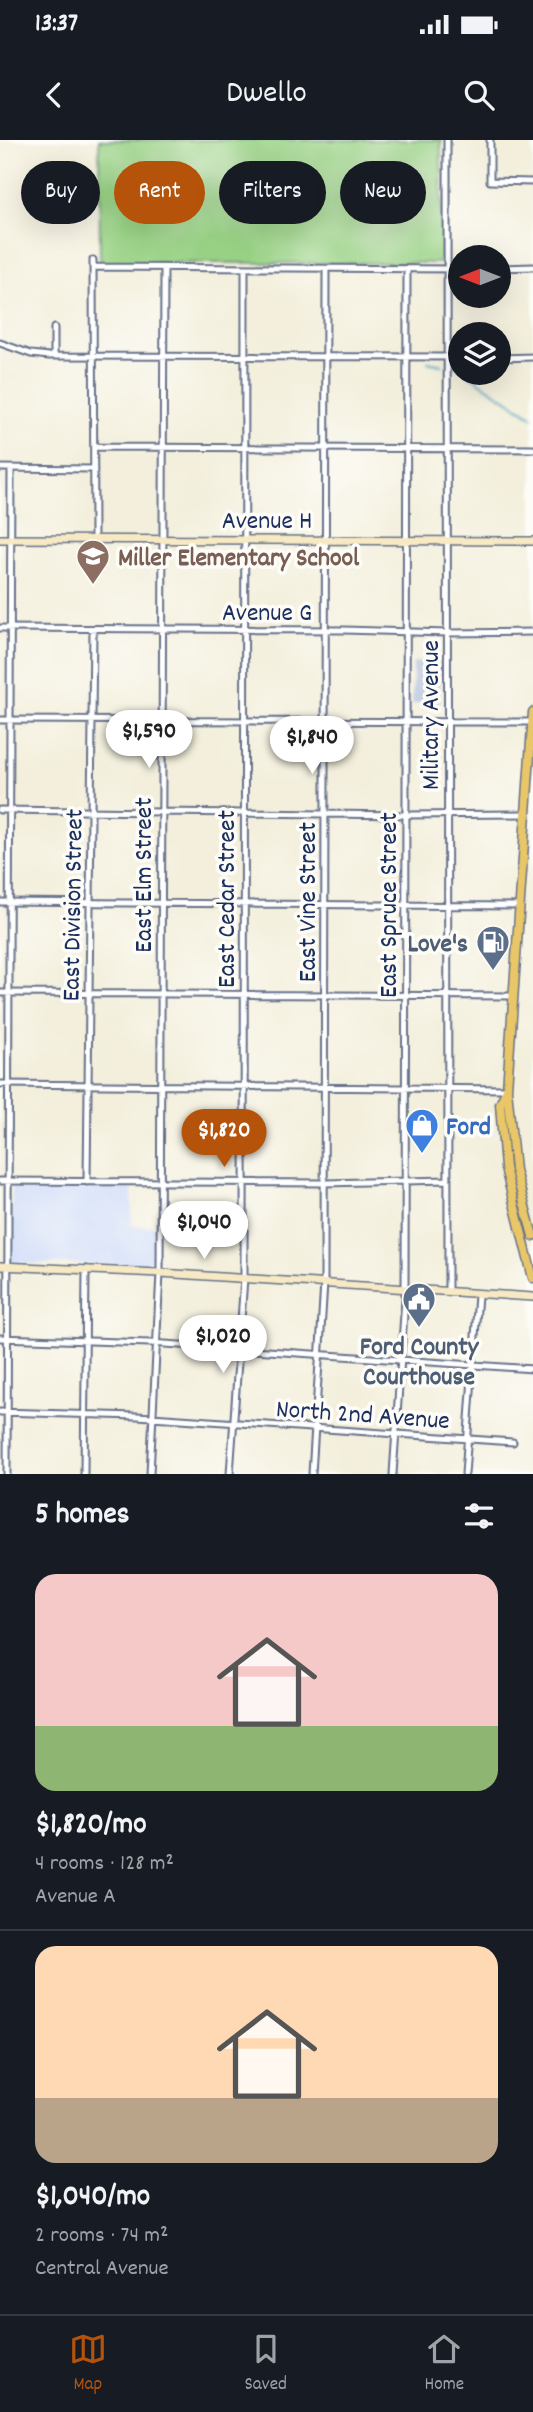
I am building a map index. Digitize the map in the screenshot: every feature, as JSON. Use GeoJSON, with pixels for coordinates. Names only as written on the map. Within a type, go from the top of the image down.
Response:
{"type":"FeatureCollection","features":[{"type":"Feature","properties":{"kind":"main road"},"geometry":{"type":"LineString","coordinates":[[533,712],[507,1089],[509,1131],[533,1236]]}},
{"type":"Feature","properties":{"kind":"main road"},"geometry":{"type":"LineString","coordinates":[[507,1089],[500,1104],[505,1168],[533,1278]]}},
{"type":"Feature","properties":{"kind":"street","name":"Military Avenue"},"geometry":{"type":"LineString","coordinates":[[447,140],[448,269]]}},
{"type":"Feature","properties":{"kind":"street"},"geometry":{"type":"LineString","coordinates":[[490,140],[490,181],[533,182]]}},
{"type":"Feature","properties":{"kind":"street"},"geometry":{"type":"LineString","coordinates":[[94,540],[93,264],[164,268],[448,269]]}},
{"type":"Feature","properties":{"kind":"street"},"geometry":{"type":"LineString","coordinates":[[511,268],[533,267]]}},
{"type":"Feature","properties":{"kind":"street","name":"East Elm Street"},"geometry":{"type":"LineString","coordinates":[[149,1474],[160,1273],[164,268]]}},
{"type":"Feature","properties":{"kind":"street","name":"East Cedar Street"},"geometry":{"type":"LineString","coordinates":[[230,1474],[244,1278],[245,268]]}},
{"type":"Feature","properties":{"kind":"street","name":"East Vine Street"},"geometry":{"type":"LineString","coordinates":[[312,1474],[324,1283],[326,269]]}},
{"type":"Feature","properties":{"kind":"street","name":"East Spruce Street"},"geometry":{"type":"LineString","coordinates":[[393,1474],[405,1288],[407,269]]}},
{"type":"Feature","properties":{"kind":"street"},"geometry":{"type":"LineString","coordinates":[[54,328],[54,356]]}},
{"type":"Feature","properties":{"kind":"street"},"geometry":{"type":"LineString","coordinates":[[0,343],[31,354],[54,356],[448,357]]}},
{"type":"Feature","properties":{"kind":"street"},"geometry":{"type":"LineString","coordinates":[[511,358],[533,357]]}},
{"type":"Feature","properties":{"kind":"street","name":"Military Avenue"},"geometry":{"type":"LineString","coordinates":[[448,385],[448,1291]]}},
{"type":"Feature","properties":{"kind":"street"},"geometry":{"type":"LineString","coordinates":[[93,447],[533,449]]}},
{"type":"Feature","properties":{"kind":"street"},"geometry":{"type":"LineString","coordinates":[[0,468],[94,469]]}},
{"type":"Feature","properties":{"kind":"street"},"geometry":{"type":"LineString","coordinates":[[7,1474],[4,1413],[8,1338],[4,1266],[9,1181],[11,468]]}},
{"type":"Feature","properties":{"kind":"street","name":"Avenue H"},"geometry":{"type":"LineString","coordinates":[[0,539],[533,541]]}},
{"type":"Feature","properties":{"kind":"street","name":"Avenue G"},"geometry":{"type":"LineString","coordinates":[[0,628],[325,630],[448,634],[533,632]]}},
{"type":"Feature","properties":{"kind":"street","name":"East Division Street"},"geometry":{"type":"LineString","coordinates":[[87,1182],[93,629]]}},
{"type":"Feature","properties":{"kind":"street"},"geometry":{"type":"LineString","coordinates":[[0,720],[532,722]]}},
{"type":"Feature","properties":{"kind":"street"},"geometry":{"type":"LineString","coordinates":[[0,810],[526,814]]}},
{"type":"Feature","properties":{"kind":"street"},"geometry":{"type":"LineString","coordinates":[[0,902],[519,906]]}},
{"type":"Feature","properties":{"kind":"street"},"geometry":{"type":"LineString","coordinates":[[0,993],[513,996]]}},
{"type":"Feature","properties":{"kind":"street"},"geometry":{"type":"LineString","coordinates":[[0,1084],[507,1089]]}},
{"type":"Feature","properties":{"kind":"street"},"geometry":{"type":"LineString","coordinates":[[0,1181],[447,1181]]}},
{"type":"Feature","properties":{"kind":"street"},"geometry":{"type":"LineString","coordinates":[[4,1266],[160,1273],[533,1297]]}},
{"type":"Feature","properties":{"kind":"street"},"geometry":{"type":"LineString","coordinates":[[84,1474],[86,1269]]}},
{"type":"Feature","properties":{"kind":"street"},"geometry":{"type":"LineString","coordinates":[[465,1474],[478,1295]]}},
{"type":"Feature","properties":{"kind":"street"},"geometry":{"type":"LineString","coordinates":[[0,1338],[158,1343],[533,1369]]}},
{"type":"Feature","properties":{"kind":"street","name":"North 2nd Avenue"},"geometry":{"type":"LineString","coordinates":[[4,1413],[84,1413],[153,1417],[513,1443]]}},
{"type":"Feature","properties":{"kind":"shaded area"},"geometry":{"type":"Polygon","coordinates":[[[413,662],[440,663],[440,704],[412,704],[413,662]]]}},
{"type":"Feature","properties":{"kind":"shaded area"},"geometry":{"type":"Polygon","coordinates":[[[12,1187],[132,1187],[132,1226],[158,1226],[158,1270],[83,1264],[11,1263],[12,1187]]]}},
{"type":"Feature","properties":{"kind":"green space"},"geometry":{"type":"Polygon","coordinates":[[[99,140],[441,140],[442,263],[100,263],[99,140]]]}},
{"type":"Feature","properties":{"kind":"waterway"},"geometry":{"type":"LineString","coordinates":[[428,362],[442,365]]}},
{"type":"Feature","properties":{"kind":"waterway"},"geometry":{"type":"LineString","coordinates":[[484,385],[533,417]]}},
{"type":"Feature","properties":{"kind":"place","name":"Miller Elementary School"},"geometry":{"type":"Point","coordinates":[93,586]}},
{"type":"Feature","properties":{"kind":"place","name":"Love's"},"geometry":{"type":"Point","coordinates":[493,972]}},
{"type":"Feature","properties":{"kind":"place","name":"Ford"},"geometry":{"type":"Point","coordinates":[422,1155]}},
{"type":"Feature","properties":{"kind":"place","name":"Ford County Courthouse"},"geometry":{"type":"Point","coordinates":[419,1329]}}]}
